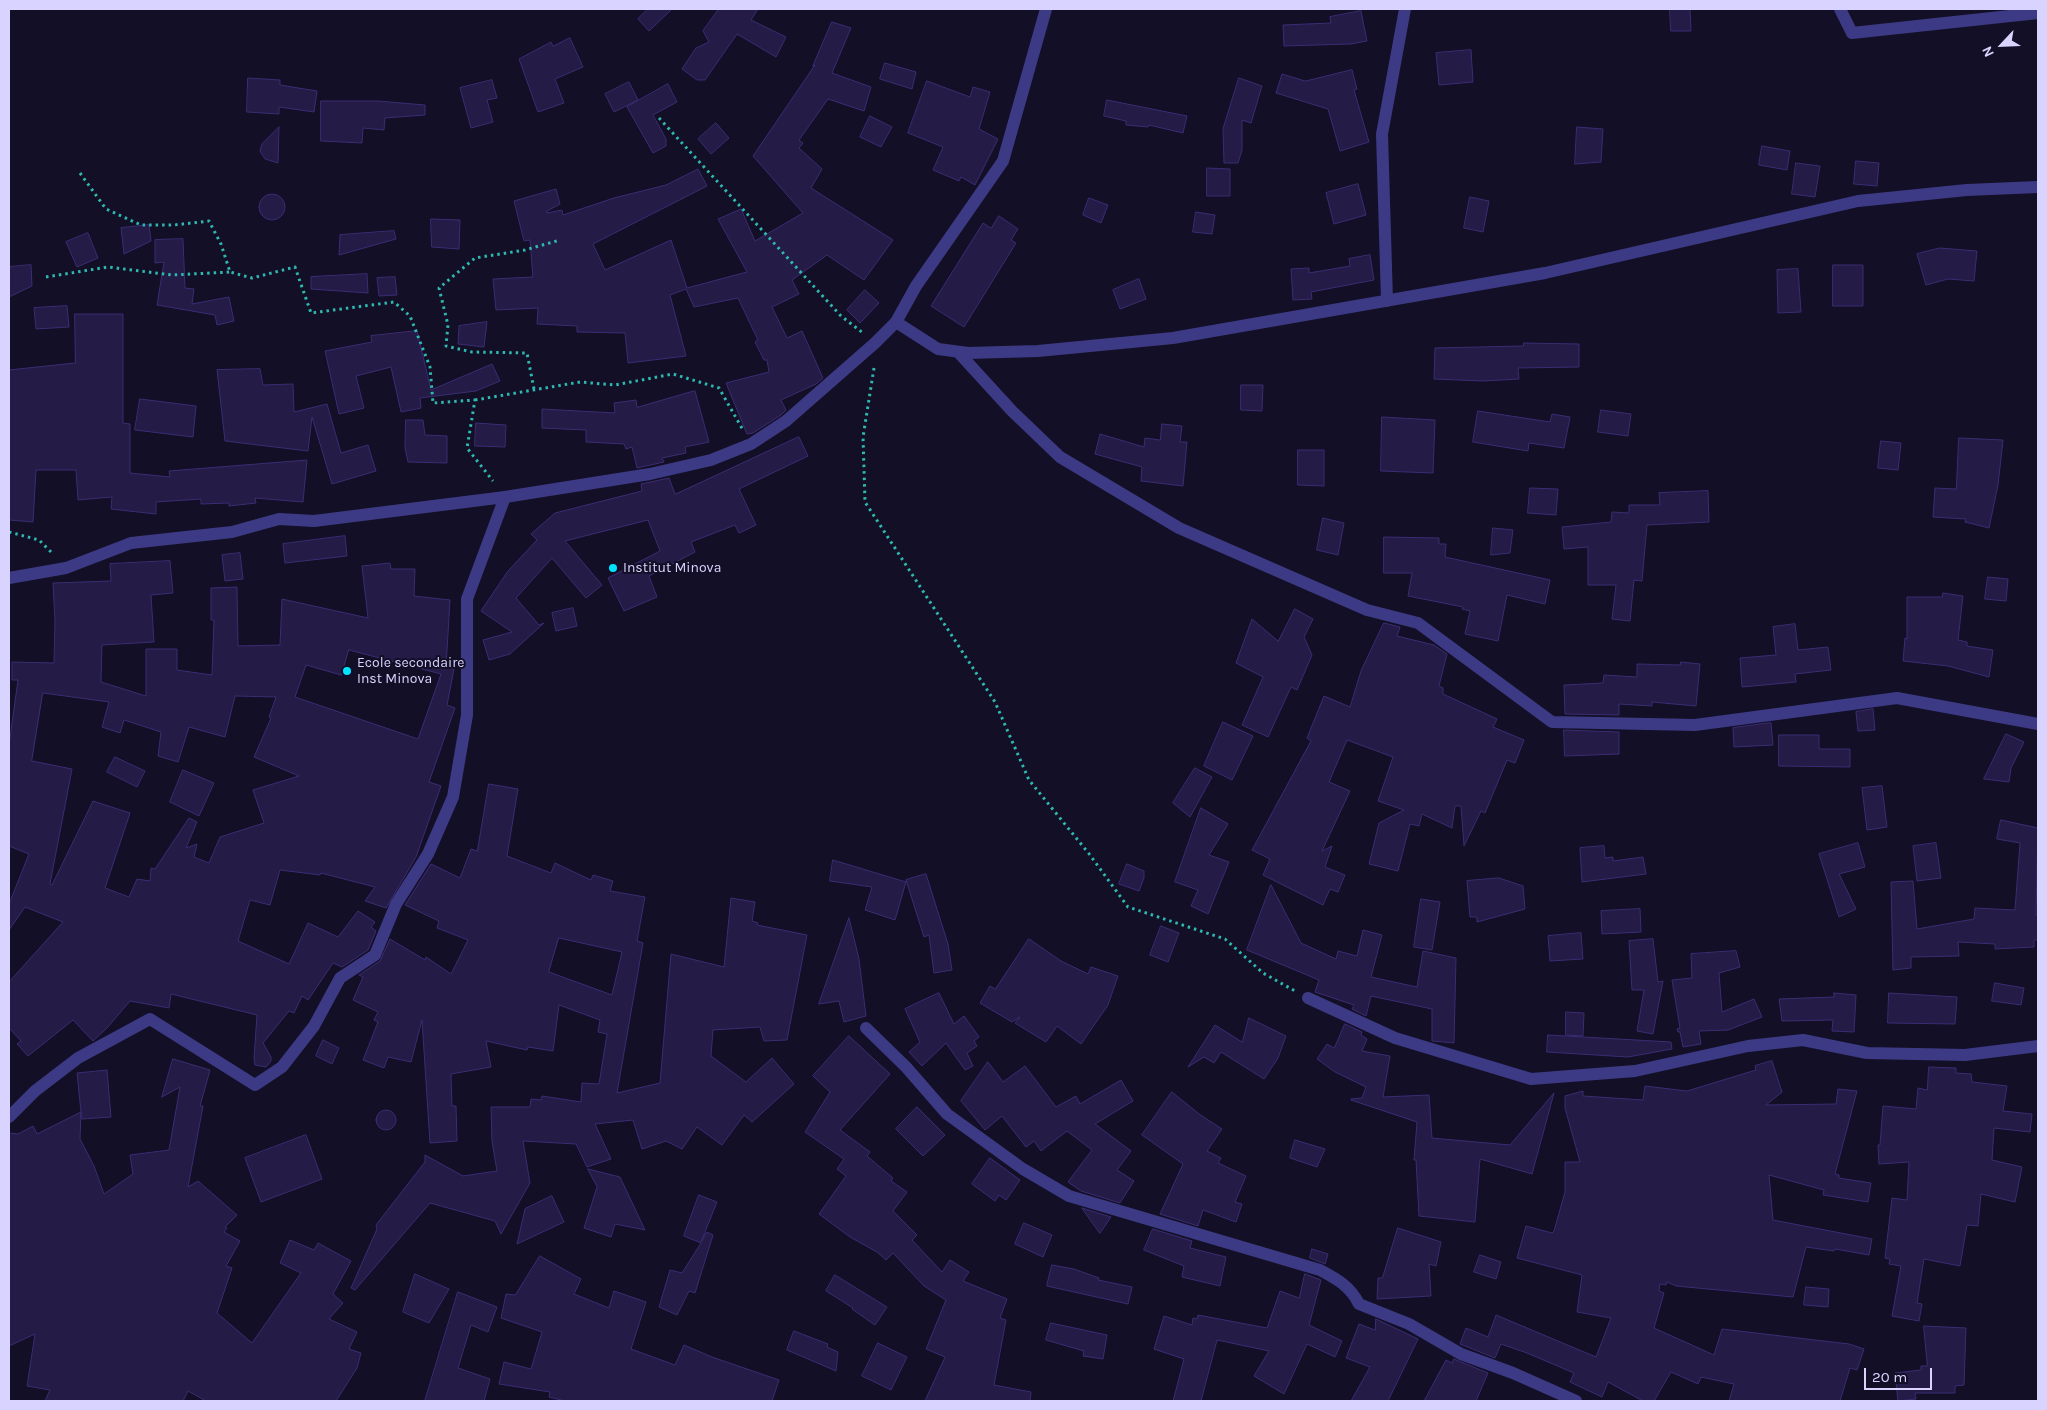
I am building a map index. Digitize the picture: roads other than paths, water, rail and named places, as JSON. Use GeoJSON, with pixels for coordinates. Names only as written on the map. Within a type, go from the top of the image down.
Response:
{"type":"FeatureCollection","features":[{"type":"Feature","properties":{"kind":"street"},"geometry":{"type":"LineString","coordinates":[[9,578],[66,568],[131,543],[232,532],[278,519],[314,521],[505,497],[650,474],[711,460],[751,444],[786,421],[875,343],[896,322],[916,286],[1003,161],[1046,9]]}},
{"type":"Feature","properties":{"kind":"street"},"geometry":{"type":"LineString","coordinates":[[1387,301],[1382,134],[1405,9]]}},
{"type":"Feature","properties":{"kind":"street"},"geometry":{"type":"LineString","coordinates":[[1840,9],[1852,33],[2038,13]]}},
{"type":"Feature","properties":{"kind":"street"},"geometry":{"type":"LineString","coordinates":[[896,322],[938,348],[958,352],[1038,351],[1173,338],[1545,273],[1858,201],[1968,190],[2038,187]]}},
{"type":"Feature","properties":{"kind":"street"},"geometry":{"type":"LineString","coordinates":[[958,352],[1012,412],[1060,457],[1179,528],[1367,610],[1418,623],[1552,722],[1695,725],[1897,698],[2038,724]]}},
{"type":"Feature","properties":{"kind":"street"},"geometry":{"type":"LineString","coordinates":[[9,1117],[35,1091],[78,1058],[150,1019],[255,1085],[282,1067],[314,1026],[340,978],[375,955],[396,904],[428,854],[453,797],[467,715],[467,599],[505,497]]}},
{"type":"Feature","properties":{"kind":"street"},"geometry":{"type":"LineString","coordinates":[[1308,998],[1395,1038],[1531,1079],[1634,1071],[1748,1046],[1803,1040],[1867,1054],[1965,1055],[2038,1046]]}},
{"type":"Feature","properties":{"kind":"street"},"geometry":{"type":"LineString","coordinates":[[866,1028],[906,1067],[947,1114],[1023,1169],[1069,1196],[1320,1270],[1341,1281],[1352,1292],[1358,1304],[1409,1324],[1461,1354],[1514,1373],[1576,1401]]}},
{"type":"Feature","properties":{"kind":"place","name":"Institut Minova"},"geometry":{"type":"Point","coordinates":[613,568]}},
{"type":"Feature","properties":{"kind":"place","name":"Ecole secondaire Inst Minova"},"geometry":{"type":"Point","coordinates":[347,671]}}]}
